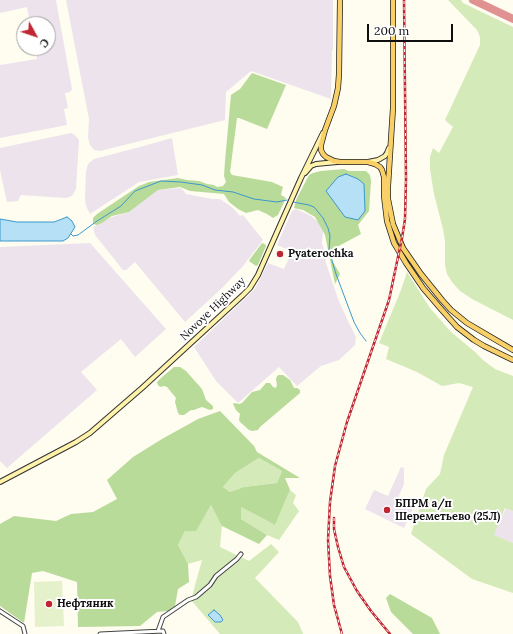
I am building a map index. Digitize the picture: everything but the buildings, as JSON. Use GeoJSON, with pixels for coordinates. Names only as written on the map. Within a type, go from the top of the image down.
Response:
{"type":"FeatureCollection","features":[{"type":"Feature","properties":{"kind":"main road","name":"Novoye Highway"},"geometry":{"type":"LineString","coordinates":[[0,482],[76,442],[90,433],[142,388],[250,288],[258,275],[301,178],[325,130],[334,106],[339,74],[340,0]]}},
{"type":"Feature","properties":{"kind":"main road"},"geometry":{"type":"LineString","coordinates":[[392,0],[393,108],[388,176],[388,199],[393,224],[403,248],[420,274],[451,310],[467,323],[513,350]]}},
{"type":"Feature","properties":{"kind":"main road"},"geometry":{"type":"LineString","coordinates":[[325,130],[321,150],[323,154],[330,159],[340,162]]}},
{"type":"Feature","properties":{"kind":"main road"},"geometry":{"type":"LineString","coordinates":[[301,178],[307,169],[316,164],[368,162],[378,160],[385,156],[391,141]]}},
{"type":"Feature","properties":{"kind":"main road"},"geometry":{"type":"LineString","coordinates":[[368,162],[375,164],[382,170],[384,177],[387,221],[391,236],[401,256],[423,288],[451,321],[465,334],[484,346],[513,360]]}},
{"type":"Feature","properties":{"kind":"street"},"geometry":{"type":"LineString","coordinates":[[158,631],[163,617],[188,600],[196,597],[210,585],[216,576],[237,559],[240,554]]}},
{"type":"Feature","properties":{"kind":"street"},"geometry":{"type":"LineString","coordinates":[[0,611],[23,626],[25,634]]}},
{"type":"Feature","properties":{"kind":"street"},"geometry":{"type":"LineString","coordinates":[[100,634],[163,632]]}},
{"type":"Feature","properties":{"kind":"shaded area"},"geometry":{"type":"Polygon","coordinates":[[[0,0],[56,0],[72,89],[70,92],[65,93],[68,108],[64,109],[67,125],[0,138],[0,65],[37,59],[36,56],[56,56],[56,16],[29,16],[27,7],[0,13],[0,0]]]}},
{"type":"Feature","properties":{"kind":"shaded area"},"geometry":{"type":"Polygon","coordinates":[[[66,0],[333,0],[331,99],[251,71],[226,92],[225,120],[100,151],[94,150],[90,145],[88,138],[89,119],[66,0]]]}},
{"type":"Feature","properties":{"kind":"shaded area"},"geometry":{"type":"Polygon","coordinates":[[[71,133],[79,140],[76,189],[72,196],[66,198],[21,195],[18,201],[7,202],[0,170],[0,148],[71,133]]]}},
{"type":"Feature","properties":{"kind":"shaded area"},"geometry":{"type":"Polygon","coordinates":[[[172,138],[178,175],[139,182],[90,214],[86,206],[85,199],[86,172],[88,164],[94,159],[172,138]]]}},
{"type":"Feature","properties":{"kind":"shaded area"},"geometry":{"type":"Polygon","coordinates":[[[180,188],[186,194],[220,199],[233,208],[240,216],[243,215],[263,240],[243,266],[222,288],[185,322],[135,262],[126,270],[123,270],[95,235],[93,227],[112,217],[129,212],[158,190],[180,188]]]}},
{"type":"Feature","properties":{"kind":"shaded area"},"geometry":{"type":"Polygon","coordinates":[[[296,209],[311,216],[319,223],[323,232],[322,243],[326,263],[338,299],[356,337],[355,345],[339,360],[321,366],[297,386],[279,367],[238,403],[216,381],[194,347],[255,289],[268,263],[284,269],[291,253],[287,249],[277,245],[292,211],[296,209]]]}},
{"type":"Feature","properties":{"kind":"shaded area"},"geometry":{"type":"Polygon","coordinates":[[[90,243],[166,329],[135,357],[121,339],[81,372],[97,390],[7,468],[0,461],[0,247],[90,243]]]}},
{"type":"Feature","properties":{"kind":"shaded area"},"geometry":{"type":"Polygon","coordinates":[[[401,467],[404,468],[404,484],[397,500],[413,508],[404,528],[365,509],[374,490],[388,496],[401,467]]]}},
{"type":"Feature","properties":{"kind":"shaded area"},"geometry":{"type":"Polygon","coordinates":[[[506,508],[513,511],[513,543],[493,535],[506,508]]]}},
{"type":"Feature","properties":{"kind":"green space"},"geometry":{"type":"Polygon","coordinates":[[[448,0],[461,0],[463,3],[513,27],[513,320],[472,299],[460,291],[447,274],[445,265],[445,241],[434,194],[430,169],[430,157],[433,148],[439,153],[453,127],[445,120],[480,45],[480,37],[477,30],[448,0]]]}},
{"type":"Feature","properties":{"kind":"green space"},"geometry":{"type":"Polygon","coordinates":[[[252,73],[286,85],[267,129],[237,118],[230,172],[232,175],[272,182],[283,187],[281,195],[286,198],[278,215],[273,218],[258,210],[246,213],[229,202],[224,194],[190,191],[180,187],[158,190],[129,212],[112,216],[97,225],[93,224],[93,218],[97,214],[139,186],[149,182],[178,178],[199,181],[217,187],[223,186],[226,182],[224,176],[231,95],[240,89],[252,73]]]}},
{"type":"Feature","properties":{"kind":"green space"},"geometry":{"type":"Polygon","coordinates":[[[344,169],[349,171],[366,171],[370,175],[369,211],[358,225],[361,234],[335,248],[330,257],[340,274],[335,284],[325,235],[315,217],[303,210],[294,208],[296,200],[309,175],[321,171],[344,169]]]}},
{"type":"Feature","properties":{"kind":"green space"},"geometry":{"type":"Polygon","coordinates":[[[262,243],[266,246],[258,265],[256,266],[249,261],[262,243]]]}},
{"type":"Feature","properties":{"kind":"green space"},"geometry":{"type":"Polygon","coordinates":[[[407,272],[430,308],[450,331],[495,369],[513,376],[513,511],[505,508],[494,535],[513,543],[513,593],[472,579],[411,534],[426,489],[440,474],[444,455],[473,387],[459,383],[442,386],[417,372],[386,359],[389,347],[379,343],[407,272]]]}},
{"type":"Feature","properties":{"kind":"green space"},"geometry":{"type":"Polygon","coordinates":[[[174,367],[180,367],[186,371],[202,389],[206,400],[213,406],[213,409],[210,410],[202,407],[191,410],[184,415],[180,415],[178,413],[175,402],[176,398],[167,387],[160,387],[157,382],[174,367]]]}},
{"type":"Feature","properties":{"kind":"green space"},"geometry":{"type":"Polygon","coordinates":[[[279,375],[283,375],[290,380],[294,388],[300,390],[300,393],[258,430],[249,430],[240,422],[240,414],[233,404],[242,403],[252,392],[260,390],[266,383],[270,383],[276,388],[276,379],[279,375]]]}},
{"type":"Feature","properties":{"kind":"green space"},"geometry":{"type":"Polygon","coordinates":[[[220,411],[254,446],[257,452],[300,478],[285,478],[290,490],[275,525],[241,507],[241,519],[267,535],[259,544],[222,526],[211,505],[196,531],[185,531],[178,545],[188,564],[189,582],[178,589],[175,606],[168,611],[157,612],[140,626],[78,627],[77,582],[43,571],[32,573],[24,623],[0,606],[0,524],[14,516],[56,521],[71,514],[93,512],[117,499],[107,480],[133,457],[198,419],[220,411]],[[259,458],[235,473],[223,487],[230,492],[244,487],[277,483],[282,471],[259,458]]]}},
{"type":"Feature","properties":{"kind":"green space"},"geometry":{"type":"Polygon","coordinates":[[[259,458],[282,471],[277,483],[244,487],[230,492],[223,487],[235,473],[259,458]]]}},
{"type":"Feature","properties":{"kind":"green space"},"geometry":{"type":"Polygon","coordinates":[[[290,490],[296,495],[293,503],[299,511],[279,540],[267,535],[241,519],[241,507],[275,525],[290,490]]]}},
{"type":"Feature","properties":{"kind":"green space"},"geometry":{"type":"Polygon","coordinates":[[[211,505],[222,525],[220,547],[249,561],[271,544],[279,552],[255,578],[298,622],[303,634],[220,634],[191,600],[202,560],[188,564],[178,545],[185,531],[196,530],[211,505]]]}},
{"type":"Feature","properties":{"kind":"green space","name":"Нефтяник"},"geometry":{"type":"Polygon","coordinates":[[[62,581],[64,626],[35,627],[34,582],[62,581]]]}},
{"type":"Feature","properties":{"kind":"green space"},"geometry":{"type":"Polygon","coordinates":[[[390,594],[432,618],[440,634],[413,634],[391,612],[386,598],[390,594]]]}},
{"type":"Feature","properties":{"kind":"water"},"geometry":{"type":"Polygon","coordinates":[[[346,174],[358,179],[364,184],[365,211],[358,220],[345,217],[326,191],[338,177],[346,174]]]}},
{"type":"Feature","properties":{"kind":"water"},"geometry":{"type":"Polygon","coordinates":[[[67,217],[72,221],[75,227],[68,238],[63,241],[0,241],[0,219],[17,222],[54,222],[67,217]]]}},
{"type":"Feature","properties":{"kind":"water"},"geometry":{"type":"Polygon","coordinates":[[[214,610],[223,620],[221,622],[215,622],[208,615],[214,610]]]}},
{"type":"Feature","properties":{"kind":"waterway"},"geometry":{"type":"LineString","coordinates":[[71,234],[73,236],[78,235],[121,206],[135,191],[161,181],[202,185],[215,190],[233,192],[254,199],[277,202],[287,200]]}},
{"type":"Feature","properties":{"kind":"waterway"},"geometry":{"type":"LineString","coordinates":[[293,202],[314,207],[323,218],[330,236],[329,250],[336,274],[354,322],[366,341]]}},
{"type":"Feature","properties":{"kind":"taxiway"},"geometry":{"type":"LineString","coordinates":[[473,0],[513,19]]}},
{"type":"Feature","properties":{"kind":"railway"},"geometry":{"type":"LineString","coordinates":[[342,634],[334,605],[330,576],[328,540],[330,502],[335,466],[347,422],[389,300],[405,219],[404,0]]}},
{"type":"Feature","properties":{"kind":"railway"},"geometry":{"type":"LineString","coordinates":[[334,518],[334,529],[344,567],[357,591],[390,634]]}},
{"type":"Feature","properties":{"kind":"place","name":"Pyaterochka"},"geometry":{"type":"Point","coordinates":[280,254]}},
{"type":"Feature","properties":{"kind":"place","name":"БПРМ а/п Шереметьево (25Л)"},"geometry":{"type":"Point","coordinates":[387,510]}},
{"type":"Feature","properties":{"kind":"place","name":"Нефтяник"},"geometry":{"type":"Point","coordinates":[49,604]}}]}
